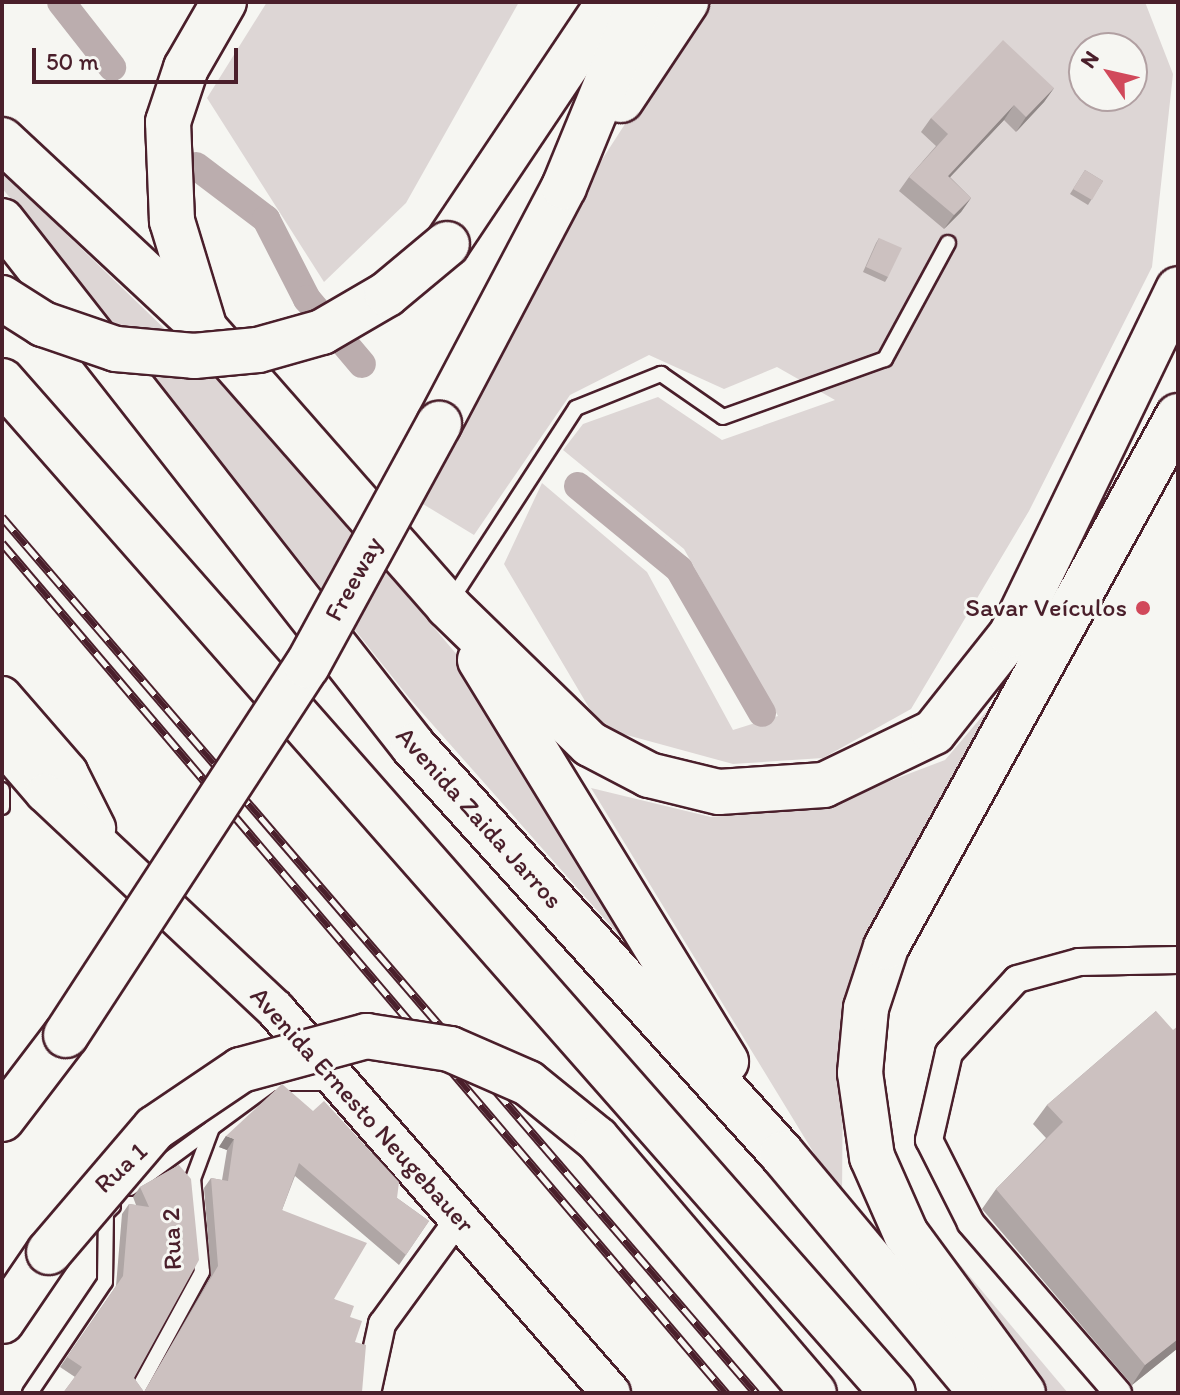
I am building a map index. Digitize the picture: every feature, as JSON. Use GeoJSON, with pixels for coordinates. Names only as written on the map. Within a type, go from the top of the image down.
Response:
{"type":"FeatureCollection","features":[{"type":"Feature","properties":{"kind":"highway"},"geometry":{"type":"LineString","coordinates":[[205,329],[172,221],[168,122],[186,68],[224,2]]}},
{"type":"Feature","properties":{"kind":"highway"},"geometry":{"type":"LineString","coordinates":[[2,298],[43,324],[116,349],[194,356],[258,350],[322,332],[387,294],[447,244],[609,2]]}},
{"type":"Feature","properties":{"kind":"highway","name":"Freeway"},"geometry":{"type":"LineString","coordinates":[[2,1119],[66,1035],[307,666],[564,187],[640,2]]}},
{"type":"Feature","properties":{"kind":"highway"},"geometry":{"type":"LineString","coordinates":[[564,187],[686,2]]}},
{"type":"Feature","properties":{"kind":"highway"},"geometry":{"type":"LineString","coordinates":[[2,140],[205,329],[448,606],[590,744],[649,775],[719,792],[824,785],[934,732],[1011,635],[1178,289]]}},
{"type":"Feature","properties":{"kind":"highway","name":"Avenida Zaida Jarros"},"geometry":{"type":"LineString","coordinates":[[2,221],[413,746],[782,1154],[982,1393]]}},
{"type":"Feature","properties":{"kind":"highway"},"geometry":{"type":"LineString","coordinates":[[2,381],[893,1393]]}},
{"type":"Feature","properties":{"kind":"highway"},"geometry":{"type":"LineString","coordinates":[[1023,1393],[906,1234],[872,1157],[860,1073],[866,1008],[886,947],[1178,416]]}},
{"type":"Feature","properties":{"kind":"highway"},"geometry":{"type":"LineString","coordinates":[[448,606],[782,1154]]}},
{"type":"Feature","properties":{"kind":"highway"},"geometry":{"type":"LineString","coordinates":[[2,1321],[38,1270],[155,1128],[241,1070],[366,1036],[450,1049],[528,1083],[597,1139],[814,1393]]}},
{"type":"Feature","properties":{"kind":"highway"},"geometry":{"type":"LineString","coordinates":[[2,1342],[38,1270]]}},
{"type":"Feature","properties":{"kind":"main road","name":"Avenida Ernesto Neugebauer"},"geometry":{"type":"LineString","coordinates":[[2,696],[68,772],[101,838]]}},
{"type":"Feature","properties":{"kind":"main road","name":"Avenida Ernesto Neugebauer"},"geometry":{"type":"LineString","coordinates":[[2,743],[45,793],[101,838],[346,1085],[611,1393]]}},
{"type":"Feature","properties":{"kind":"street"},"geometry":{"type":"LineString","coordinates":[[1118,1393],[971,1223],[929,1140],[949,1053],[1017,979],[1079,962],[1178,960]]}},
{"type":"Feature","properties":{"kind":"street"},"geometry":{"type":"LineString","coordinates":[[367,1393],[382,1324],[460,1217]]}},
{"type":"Feature","properties":{"kind":"lane"},"geometry":{"type":"LineString","coordinates":[[448,606],[576,408],[661,374],[723,417],[885,359],[948,243]]}},
{"type":"Feature","properties":{"kind":"lane"},"geometry":{"type":"LineString","coordinates":[[2,790],[2,807]]}},
{"type":"Feature","properties":{"kind":"lane","name":"Rua 1"},"geometry":{"type":"LineString","coordinates":[[30,1393],[105,1282],[106,1213],[216,1120],[273,1083],[346,1085]]}},
{"type":"Feature","properties":{"kind":"lane","name":"Rua 2"},"geometry":{"type":"LineString","coordinates":[[136,1393],[202,1272],[193,1179],[216,1120]]}},
{"type":"Feature","properties":{"kind":"shaded area"},"geometry":{"type":"Polygon","coordinates":[[[267,2],[519,2],[406,203],[324,282],[207,98],[267,2]]]}},
{"type":"Feature","properties":{"kind":"shaded area"},"geometry":{"type":"Polygon","coordinates":[[[704,2],[1145,2],[1173,74],[1152,267],[1029,511],[911,709],[823,758],[733,764],[601,728],[504,564],[542,483],[647,572],[733,730],[778,716],[684,549],[563,450],[583,424],[658,397],[722,440],[835,400],[777,367],[724,389],[649,355],[570,395],[474,535],[418,501],[581,192],[704,2]]]}},
{"type":"Feature","properties":{"kind":"shaded area"},"geometry":{"type":"Polygon","coordinates":[[[2,172],[253,414],[475,676],[663,985],[410,699],[2,188],[2,172]]]}},
{"type":"Feature","properties":{"kind":"shaded area"},"geometry":{"type":"Polygon","coordinates":[[[1008,686],[843,1060],[842,1199],[591,788],[711,817],[824,806],[945,760],[1008,686]]]}},
{"type":"Feature","properties":{"kind":"shaded area"},"geometry":{"type":"Polygon","coordinates":[[[940,1241],[1068,1393],[1039,1393],[931,1246],[940,1241]]]}},
{"type":"Feature","properties":{"kind":"building"},"geometry":{"type":"Polygon","coordinates":[[[1003,40],[1054,88],[1026,117],[1014,105],[948,176],[971,198],[954,215],[909,177],[948,134],[931,118],[1003,40]]]}},
{"type":"Feature","properties":{"kind":"building"},"geometry":{"type":"Polygon","coordinates":[[[1085,170],[1103,181],[1092,200],[1073,189],[1085,170]]]}},
{"type":"Feature","properties":{"kind":"building"},"geometry":{"type":"Polygon","coordinates":[[[879,238],[902,248],[888,277],[866,267],[879,238]]]}},
{"type":"Feature","properties":{"kind":"building"},"geometry":{"type":"Polygon","coordinates":[[[1156,1011],[1173,1030],[1178,1026],[1178,1339],[1145,1365],[996,1189],[1063,1122],[1047,1105],[1156,1011]]]}},
{"type":"Feature","properties":{"kind":"building"},"geometry":{"type":"Polygon","coordinates":[[[282,1084],[313,1111],[324,1101],[399,1182],[397,1198],[429,1221],[406,1255],[299,1163],[282,1210],[367,1243],[334,1299],[354,1306],[350,1317],[362,1321],[355,1342],[366,1345],[362,1392],[63,1393],[82,1367],[67,1357],[123,1276],[129,1204],[149,1207],[140,1187],[179,1165],[191,1179],[199,1260],[134,1378],[144,1392],[218,1266],[211,1178],[228,1181],[234,1139],[226,1136],[282,1084]]]}},
{"type":"Feature","properties":{"kind":"waterway"},"geometry":{"type":"LineString","coordinates":[[61,2],[112,67]]}},
{"type":"Feature","properties":{"kind":"waterway"},"geometry":{"type":"LineString","coordinates":[[196,166],[266,219],[307,299],[362,364]]}},
{"type":"Feature","properties":{"kind":"waterway"},"geometry":{"type":"LineString","coordinates":[[578,486],[679,569],[762,713]]}},
{"type":"Feature","properties":{"kind":"railway"},"geometry":{"type":"LineString","coordinates":[[2,517],[756,1393]]}},
{"type":"Feature","properties":{"kind":"railway"},"geometry":{"type":"LineString","coordinates":[[2,543],[726,1393]]}},
{"type":"Feature","properties":{"kind":"place","name":"Savar Veículos"},"geometry":{"type":"Point","coordinates":[1143,608]}}]}
